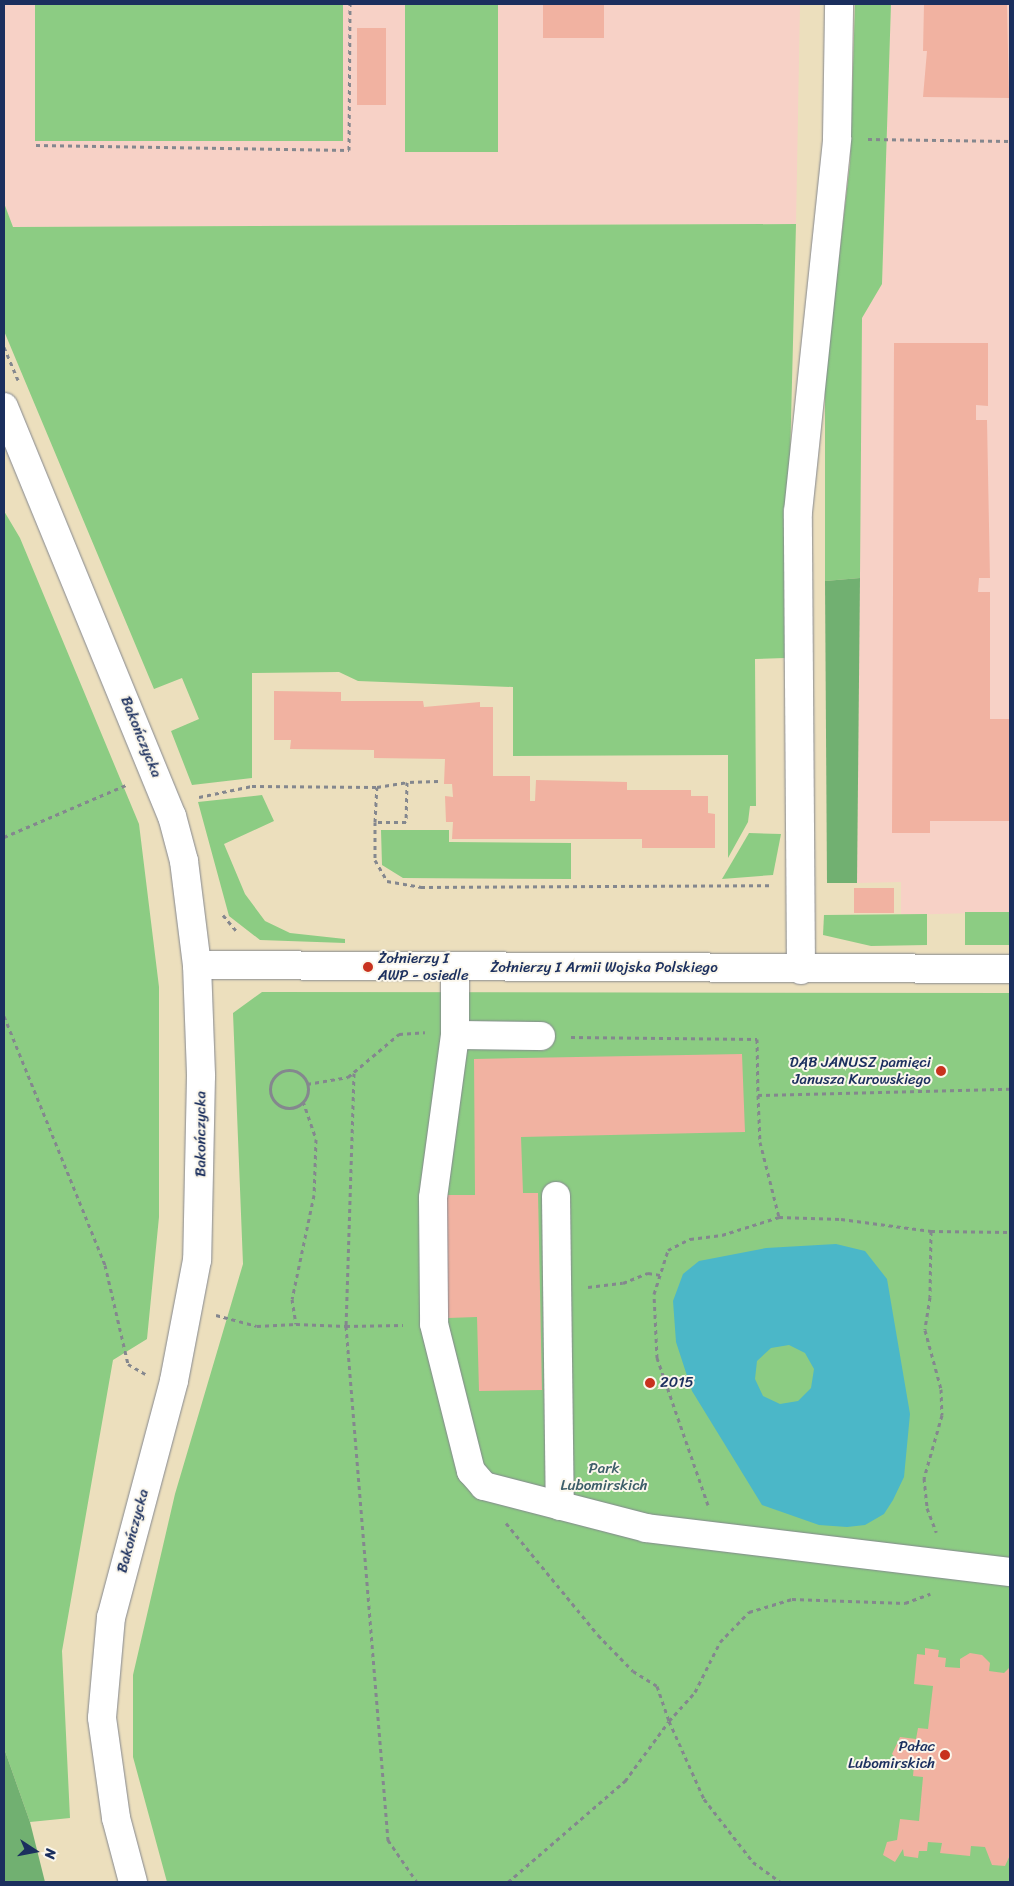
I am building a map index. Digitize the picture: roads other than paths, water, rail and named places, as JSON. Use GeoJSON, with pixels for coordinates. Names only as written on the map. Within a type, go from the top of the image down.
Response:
{"type":"FeatureCollection","features":[{"type":"Feature","properties":{"kind":"street"},"geometry":{"type":"LineString","coordinates":[[801,970],[798,512],[837,138],[839,4]]}},
{"type":"Feature","properties":{"kind":"street","name":"Bakończycka"},"geometry":{"type":"LineString","coordinates":[[4,407],[156,772],[184,861],[197,965],[200,1218],[191,1310],[174,1381],[110,1617],[102,1709],[116,1818],[133,1882]]}},
{"type":"Feature","properties":{"kind":"street","name":"Żołnierzy I Armii Wojska Polskiego"},"geometry":{"type":"LineString","coordinates":[[197,965],[801,970],[1010,969]]}},
{"type":"Feature","properties":{"kind":"street"},"geometry":{"type":"LineString","coordinates":[[455,968],[455,1035],[432,1198],[434,1324],[471,1470],[484,1486],[646,1528],[720,1540],[1010,1572]]}},
{"type":"Feature","properties":{"kind":"street"},"geometry":{"type":"LineString","coordinates":[[455,1035],[541,1036]]}},
{"type":"Feature","properties":{"kind":"street"},"geometry":{"type":"LineString","coordinates":[[556,1196],[560,1506]]}},
{"type":"Feature","properties":{"kind":"water"},"geometry":{"type":"Polygon","coordinates":[[[836,1244],[865,1251],[887,1279],[910,1414],[904,1477],[884,1514],[865,1525],[847,1527],[819,1525],[762,1505],[692,1391],[676,1342],[673,1301],[683,1274],[699,1261],[766,1248],[836,1244]],[[789,1345],[771,1348],[757,1361],[755,1379],[763,1396],[780,1404],[798,1401],[811,1388],[814,1369],[805,1353],[789,1345]]]}},
{"type":"Feature","properties":{"kind":"place","name":"Żołnierzy I AWP - osiedle"},"geometry":{"type":"Point","coordinates":[368,967]}},
{"type":"Feature","properties":{"kind":"place","name":"DĄB JANUSZ pamięci Janusza Kurowskiego"},"geometry":{"type":"Point","coordinates":[941,1071]}},
{"type":"Feature","properties":{"kind":"place","name":"2015"},"geometry":{"type":"Point","coordinates":[650,1383]}},
{"type":"Feature","properties":{"kind":"place","name":"Pałac Lubomirskich"},"geometry":{"type":"Point","coordinates":[945,1755]}},
{"type":"Feature","properties":{"kind":"park label","name":"Park Lubomirskich"},"geometry":{"type":"Point","coordinates":[604,1476]}}]}
